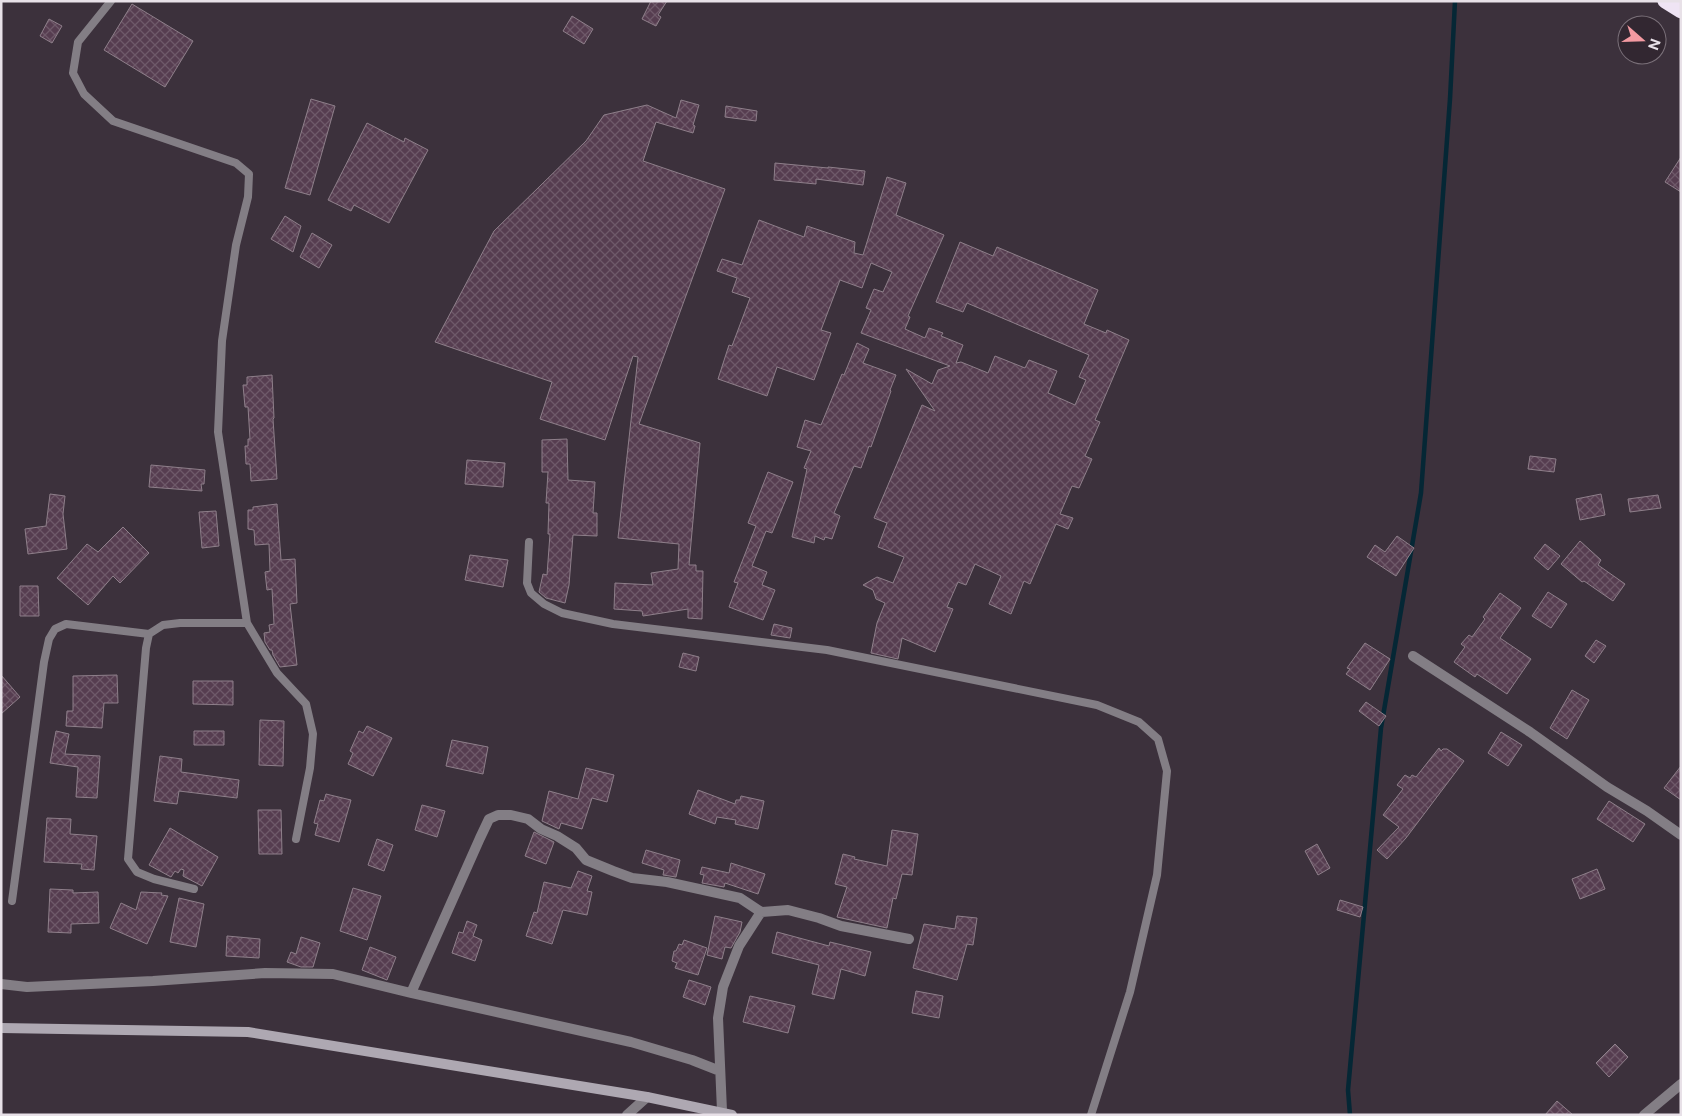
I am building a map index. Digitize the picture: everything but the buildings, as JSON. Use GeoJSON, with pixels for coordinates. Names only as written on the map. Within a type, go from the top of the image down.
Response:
{"type":"FeatureCollection","features":[{"type":"Feature","properties":{"kind":"highway"},"geometry":{"type":"LineString","coordinates":[[1666,1],[1681,11]]}},
{"type":"Feature","properties":{"kind":"main road"},"geometry":{"type":"LineString","coordinates":[[1,1028],[248,1032],[647,1097],[722,1111],[732,1115]]}},
{"type":"Feature","properties":{"kind":"street"},"geometry":{"type":"LineString","coordinates":[[1413,656],[1530,732],[1607,788],[1647,811],[1681,836]]}},
{"type":"Feature","properties":{"kind":"street"},"geometry":{"type":"LineString","coordinates":[[411,993],[489,819],[498,815],[511,814],[528,819],[541,829],[576,848],[586,860],[632,878],[667,882],[740,898],[761,912],[788,910],[841,926],[909,939]]}},
{"type":"Feature","properties":{"kind":"street"},"geometry":{"type":"LineString","coordinates":[[722,1111],[718,1018],[724,987],[739,946],[761,912]]}},
{"type":"Feature","properties":{"kind":"street"},"geometry":{"type":"LineString","coordinates":[[1,984],[27,987],[265,973],[333,974],[631,1042],[692,1060],[720,1071]]}},
{"type":"Feature","properties":{"kind":"street"},"geometry":{"type":"LineString","coordinates":[[1644,1115],[1681,1084]]}},
{"type":"Feature","properties":{"kind":"street"},"geometry":{"type":"LineString","coordinates":[[627,1115],[647,1097]]}},
{"type":"Feature","properties":{"kind":"lane"},"geometry":{"type":"LineString","coordinates":[[111,1],[78,42],[73,73],[84,94],[113,121],[236,163],[249,174],[248,197],[236,245],[222,342],[218,432],[247,623],[276,673],[306,704],[313,734],[310,768],[296,839]]}},
{"type":"Feature","properties":{"kind":"lane"},"geometry":{"type":"LineString","coordinates":[[529,542],[527,583],[531,593],[544,604],[562,613],[613,624],[826,650],[1097,705],[1139,722],[1158,739],[1167,772],[1157,875],[1130,992],[1091,1115]]}},
{"type":"Feature","properties":{"kind":"lane"},"geometry":{"type":"LineString","coordinates":[[12,901],[42,672],[49,638],[55,629],[66,624],[149,634],[163,625],[180,623],[247,623]]}},
{"type":"Feature","properties":{"kind":"lane"},"geometry":{"type":"LineString","coordinates":[[149,634],[146,648],[128,859],[137,872],[154,879],[194,889]]}},
{"type":"Feature","properties":{"kind":"waterway"},"geometry":{"type":"LineString","coordinates":[[1350,1115],[1348,1090],[1381,728],[1421,493],[1450,99],[1455,1]]}}]}
